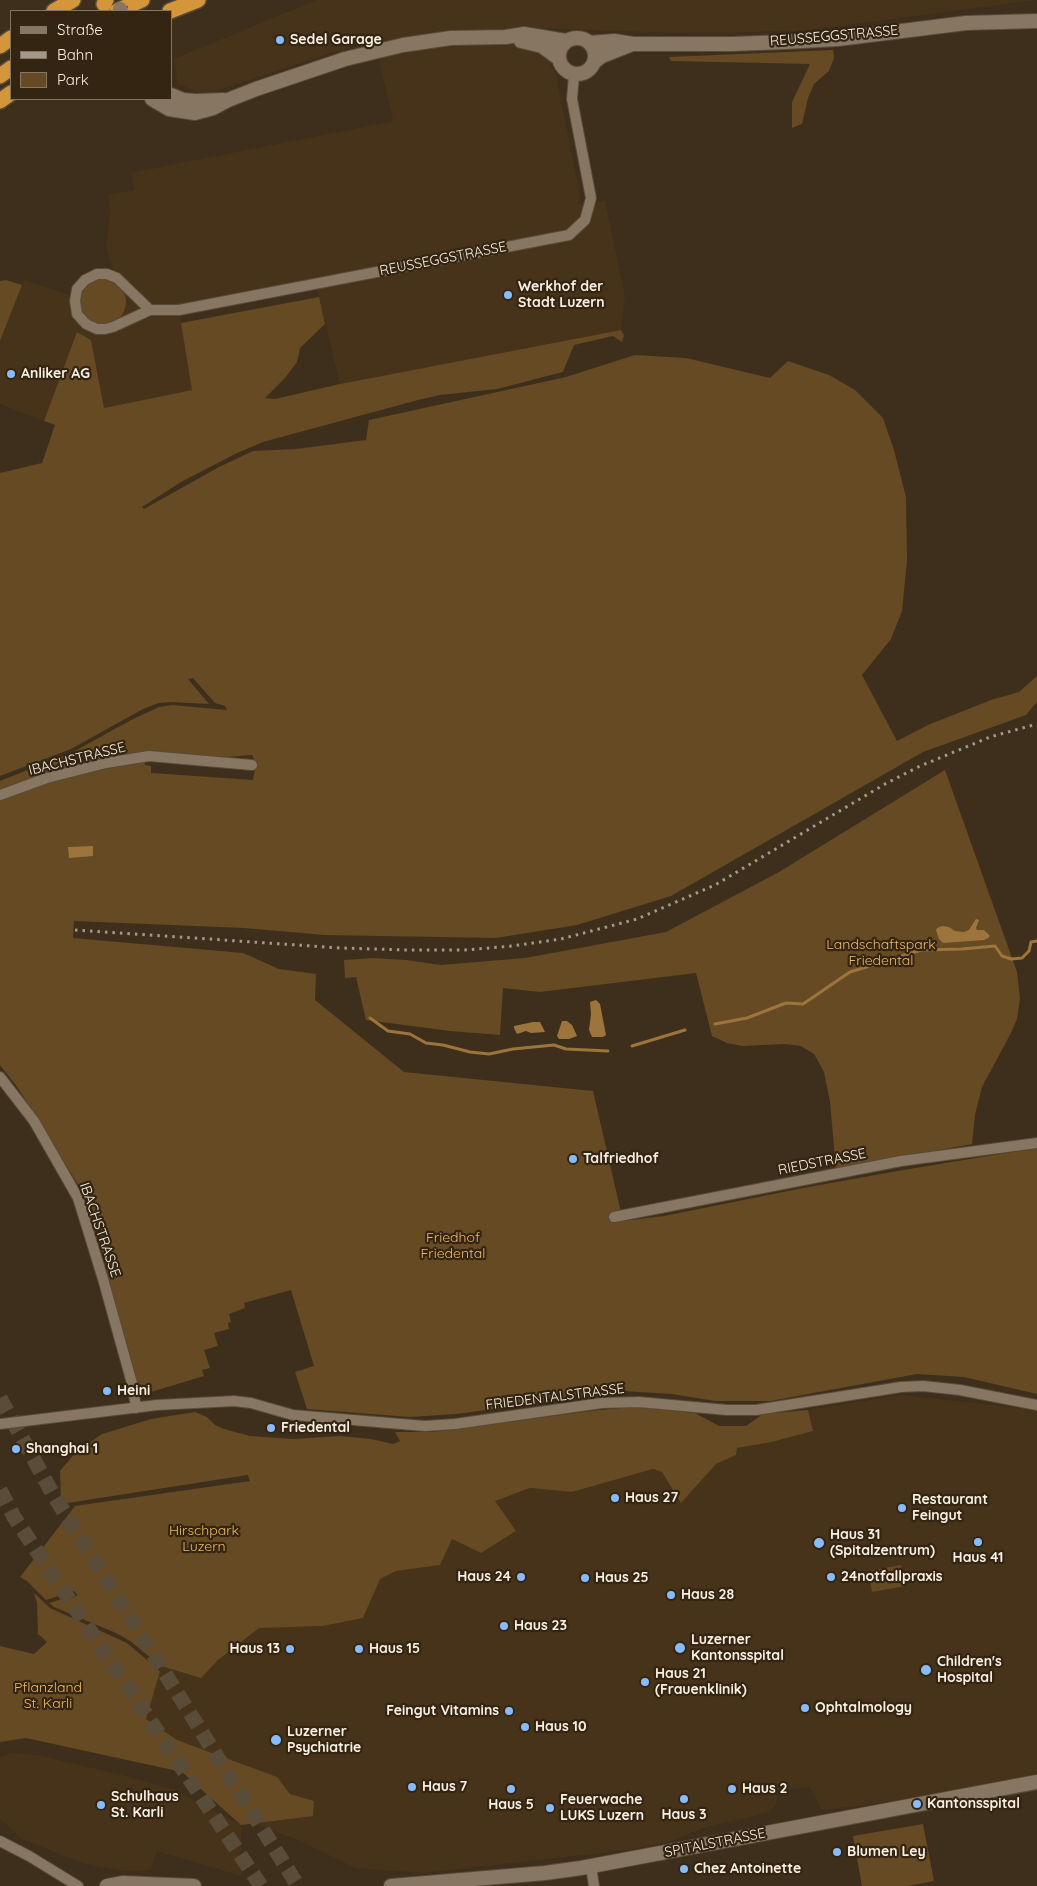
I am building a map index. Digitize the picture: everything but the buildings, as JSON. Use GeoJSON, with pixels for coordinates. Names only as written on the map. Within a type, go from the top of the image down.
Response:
{"type":"FeatureCollection","features":[{"type":"Feature","properties":{"kind":"highway"},"geometry":{"type":"LineString","coordinates":[[56,10],[74,0]]}},
{"type":"Feature","properties":{"kind":"highway"},"geometry":{"type":"LineString","coordinates":[[112,5],[142,0]]}},
{"type":"Feature","properties":{"kind":"highway"},"geometry":{"type":"LineString","coordinates":[[172,10],[198,0]]}},
{"type":"Feature","properties":{"kind":"main road","name":"REUSSEGGSTRASSE"},"geometry":{"type":"LineString","coordinates":[[589,43],[732,44],[785,42],[838,38],[966,23],[1036,20]]}},
{"type":"Feature","properties":{"kind":"main road"},"geometry":{"type":"LineString","coordinates":[[154,100],[169,109],[194,114],[213,108],[228,100],[366,53],[426,41],[530,34],[566,42]]}},
{"type":"Feature","properties":{"kind":"main road"},"geometry":{"type":"LineString","coordinates":[[506,37],[542,46],[558,58],[565,71],[574,75],[587,72],[594,62],[594,53],[589,43],[581,38],[576,38],[566,42],[560,49],[558,58]]}},
{"type":"Feature","properties":{"kind":"main road","name":"REUSSEGGSTRASSE"},"geometry":{"type":"LineString","coordinates":[[594,62],[602,56],[633,44]]}},
{"type":"Feature","properties":{"kind":"main road"},"geometry":{"type":"LineString","coordinates":[[172,95],[192,101],[228,100]]}},
{"type":"Feature","properties":{"kind":"main road","name":"SPITALSTRASSE"},"geometry":{"type":"LineString","coordinates":[[391,1886],[545,1873],[591,1867],[1037,1782]]}},
{"type":"Feature","properties":{"kind":"main road"},"geometry":{"type":"LineString","coordinates":[[107,1886],[123,1883],[194,1886]]}},
{"type":"Feature","properties":{"kind":"street","name":"REUSSEGGSTRASSE"},"geometry":{"type":"LineString","coordinates":[[150,310],[123,283],[107,274],[97,274],[85,280],[78,289],[74,301],[74,307],[86,324],[96,329],[113,327],[150,310],[179,310],[569,235],[585,220],[591,198],[572,99],[574,75]]}},
{"type":"Feature","properties":{"kind":"street","name":"IBACHSTRASSE"},"geometry":{"type":"LineString","coordinates":[[0,795],[47,778],[106,763],[149,756],[252,764]]}},
{"type":"Feature","properties":{"kind":"street","name":"IBACHSTRASSE"},"geometry":{"type":"LineString","coordinates":[[0,1077],[34,1121],[78,1198],[104,1279],[133,1388],[136,1408]]}},
{"type":"Feature","properties":{"kind":"street","name":"RIEDSTRASSE"},"geometry":{"type":"LineString","coordinates":[[614,1217],[901,1161],[1037,1143]]}},
{"type":"Feature","properties":{"kind":"street","name":"FRIEDENTALSTRASSE"},"geometry":{"type":"LineString","coordinates":[[0,1424],[136,1408],[234,1401],[250,1403],[294,1415],[425,1426],[455,1424],[602,1403],[639,1402],[727,1410],[756,1410],[901,1387],[923,1386],[960,1390],[1037,1405]]}},
{"type":"Feature","properties":{"kind":"street"},"geometry":{"type":"LineString","coordinates":[[0,1841],[78,1886]]}},
{"type":"Feature","properties":{"kind":"street"},"geometry":{"type":"LineString","coordinates":[[591,1867],[594,1886]]}},
{"type":"Feature","properties":{"kind":"shaded area"},"geometry":{"type":"Polygon","coordinates":[[[316,0],[1037,0],[808,30],[723,33],[536,28],[538,52],[548,60],[556,75],[580,195],[579,204],[605,201],[625,296],[621,330],[340,384],[316,285],[179,310],[193,390],[104,408],[91,340],[83,336],[64,367],[44,421],[0,404],[0,341],[24,280],[70,295],[82,277],[95,268],[113,270],[106,248],[110,212],[108,195],[134,190],[131,173],[393,121],[374,39],[204,95],[178,84],[174,59],[316,0]]]}},
{"type":"Feature","properties":{"kind":"shaded area"},"geometry":{"type":"Polygon","coordinates":[[[93,846],[93,856],[69,858],[68,847],[93,846]]]}},
{"type":"Feature","properties":{"kind":"shaded area"},"geometry":{"type":"Polygon","coordinates":[[[976,919],[979,920],[977,930],[984,930],[990,936],[988,938],[984,940],[943,943],[939,939],[937,928],[942,926],[949,927],[955,931],[964,932],[969,930],[976,919]]]}},
{"type":"Feature","properties":{"kind":"shaded area"},"geometry":{"type":"Polygon","coordinates":[[[596,1000],[600,1004],[606,1035],[603,1037],[592,1037],[589,1030],[590,1002],[596,1000]]]}},
{"type":"Feature","properties":{"kind":"shaded area"},"geometry":{"type":"Polygon","coordinates":[[[562,1021],[567,1021],[572,1025],[577,1036],[569,1039],[559,1039],[557,1036],[562,1021]]]}},
{"type":"Feature","properties":{"kind":"shaded area"},"geometry":{"type":"Polygon","coordinates":[[[540,1022],[545,1032],[531,1033],[526,1031],[517,1034],[514,1026],[540,1022]]]}},
{"type":"Feature","properties":{"kind":"shaded area","name":"Luzerner Kantonsspital"},"geometry":{"type":"Polygon","coordinates":[[[901,1395],[1037,1410],[1037,1778],[996,1788],[823,1810],[810,1787],[777,1791],[776,1804],[768,1813],[706,1827],[669,1842],[628,1850],[424,1873],[355,1868],[300,1841],[242,1819],[146,1719],[161,1666],[201,1677],[218,1660],[259,1627],[323,1626],[363,1618],[379,1579],[396,1571],[440,1564],[452,1539],[481,1553],[516,1531],[494,1501],[530,1488],[572,1492],[653,1469],[662,1472],[681,1503],[716,1464],[736,1455],[737,1448],[772,1442],[813,1431],[808,1410],[901,1395]]]}},
{"type":"Feature","properties":{"kind":"shaded area","name":"Schulhaus St. Karli"},"geometry":{"type":"Polygon","coordinates":[[[11,1753],[37,1755],[122,1775],[175,1790],[241,1825],[241,1876],[157,1851],[151,1870],[121,1871],[82,1863],[22,1839],[0,1819],[0,1757],[11,1753]]]}},
{"type":"Feature","properties":{"kind":"green space"},"geometry":{"type":"Polygon","coordinates":[[[833,50],[834,58],[829,71],[814,84],[808,98],[802,124],[792,128],[792,102],[810,64],[671,61],[669,57],[833,50]]]}},
{"type":"Feature","properties":{"kind":"green space"},"geometry":{"type":"Polygon","coordinates":[[[103,279],[116,283],[122,289],[126,302],[122,315],[116,321],[103,325],[90,321],[84,315],[80,302],[84,289],[90,283],[103,279]]]}},
{"type":"Feature","properties":{"kind":"green space"},"geometry":{"type":"Polygon","coordinates":[[[6,280],[22,285],[0,341],[0,281],[6,280]]]}},
{"type":"Feature","properties":{"kind":"green space","name":"Friedhof Friedental"},"geometry":{"type":"Polygon","coordinates":[[[319,297],[325,324],[300,348],[297,362],[285,378],[265,398],[275,399],[340,384],[621,330],[624,335],[622,342],[613,336],[574,345],[563,372],[497,389],[440,395],[418,400],[263,442],[237,453],[181,482],[142,507],[144,509],[219,467],[253,451],[296,449],[366,440],[369,420],[566,377],[635,355],[686,358],[770,378],[788,361],[829,375],[855,390],[883,418],[894,450],[906,497],[907,560],[902,611],[891,639],[862,675],[897,741],[928,725],[991,700],[1019,692],[1037,676],[1037,702],[1026,715],[923,752],[671,896],[577,925],[496,938],[324,935],[244,928],[74,921],[73,938],[243,953],[279,969],[316,974],[315,1000],[404,1072],[593,1091],[623,1221],[664,1216],[803,1188],[1037,1148],[1037,1394],[964,1377],[917,1374],[770,1401],[715,1401],[672,1394],[623,1391],[457,1414],[410,1417],[307,1409],[295,1372],[314,1366],[291,1290],[244,1303],[245,1308],[229,1314],[231,1322],[228,1323],[229,1329],[214,1333],[218,1346],[204,1350],[210,1368],[202,1370],[204,1376],[141,1395],[124,1342],[92,1207],[18,1088],[0,1065],[0,801],[39,785],[144,760],[145,765],[151,766],[151,773],[253,780],[256,763],[252,755],[228,757],[143,752],[87,764],[88,757],[78,754],[68,761],[72,767],[0,789],[0,781],[73,752],[159,707],[172,705],[227,710],[225,706],[215,703],[193,678],[188,679],[209,704],[159,703],[143,709],[71,749],[0,776],[0,473],[42,463],[55,425],[44,421],[77,332],[91,340],[104,408],[192,390],[181,323],[319,297]]]}},
{"type":"Feature","properties":{"kind":"green space","name":"Landschaftspark Friedental"},"geometry":{"type":"Polygon","coordinates":[[[945,770],[1017,972],[1020,999],[1017,1019],[1011,1033],[982,1087],[975,1115],[972,1144],[836,1169],[830,1102],[824,1072],[814,1054],[801,1046],[785,1044],[742,1046],[727,1043],[712,1036],[696,973],[540,992],[503,988],[500,1035],[450,1031],[366,1020],[356,977],[345,978],[344,960],[373,958],[441,965],[525,958],[666,932],[779,872],[945,770]]]}},
{"type":"Feature","properties":{"kind":"green space","name":"Hirschpark Luzern"},"geometry":{"type":"Polygon","coordinates":[[[634,1407],[695,1413],[719,1426],[746,1426],[763,1414],[808,1410],[813,1431],[772,1442],[737,1448],[736,1455],[716,1464],[681,1503],[662,1472],[653,1469],[572,1492],[530,1488],[495,1501],[516,1531],[481,1553],[452,1539],[440,1565],[396,1571],[380,1579],[363,1618],[323,1626],[259,1628],[218,1660],[201,1678],[161,1666],[130,1641],[116,1633],[54,1607],[49,1603],[62,1599],[68,1600],[78,1595],[74,1591],[46,1600],[27,1581],[20,1577],[75,1506],[250,1481],[248,1475],[61,1504],[60,1471],[76,1452],[102,1434],[151,1419],[195,1412],[207,1417],[215,1425],[224,1429],[250,1436],[294,1439],[340,1436],[371,1439],[393,1444],[400,1441],[395,1432],[432,1432],[634,1407]]]}},
{"type":"Feature","properties":{"kind":"green space"},"geometry":{"type":"Polygon","coordinates":[[[901,1565],[905,1586],[872,1592],[868,1571],[901,1565]]]}},
{"type":"Feature","properties":{"kind":"green space","name":"Pflanzland St. Karli"},"geometry":{"type":"Polygon","coordinates":[[[34,1593],[50,1608],[127,1643],[160,1671],[146,1719],[177,1740],[277,1777],[290,1794],[314,1801],[313,1816],[241,1825],[182,1772],[26,1738],[0,1742],[0,1646],[34,1654],[47,1642],[38,1634],[37,1603],[34,1593]]]}},
{"type":"Feature","properties":{"kind":"green space"},"geometry":{"type":"Polygon","coordinates":[[[923,1824],[934,1881],[908,1886],[862,1886],[853,1836],[923,1824]]]}},
{"type":"Feature","properties":{"kind":"waterway"},"geometry":{"type":"LineString","coordinates":[[715,1024],[747,1018],[786,1003],[803,1004],[850,972],[921,950],[995,946],[1002,956],[1011,959],[1022,958],[1029,951],[1031,942],[1037,941]]}},
{"type":"Feature","properties":{"kind":"waterway"},"geometry":{"type":"LineString","coordinates":[[370,1018],[388,1031],[410,1034],[426,1043],[470,1052],[489,1054],[513,1049],[554,1045],[566,1049],[608,1051]]}},
{"type":"Feature","properties":{"kind":"waterway"},"geometry":{"type":"LineString","coordinates":[[632,1046],[685,1030]]}},
{"type":"Feature","properties":{"kind":"tunnel"},"geometry":{"type":"LineString","coordinates":[[0,1398],[54,1496],[298,1886]]}},
{"type":"Feature","properties":{"kind":"tunnel"},"geometry":{"type":"LineString","coordinates":[[0,1490],[14,1517],[261,1886]]}},
{"type":"Feature","properties":{"kind":"railway"},"geometry":{"type":"LineString","coordinates":[[75,930],[341,948],[405,950],[465,950],[561,939],[637,919],[715,885],[885,784],[918,767],[990,737],[1037,724]]}},
{"type":"Feature","properties":{"kind":"place","name":"Sedel Garage"},"geometry":{"type":"Point","coordinates":[280,40]}},
{"type":"Feature","properties":{"kind":"place","name":"Werkhof der Stadt Luzern"},"geometry":{"type":"Point","coordinates":[508,295]}},
{"type":"Feature","properties":{"kind":"place","name":"Anliker AG"},"geometry":{"type":"Point","coordinates":[11,374]}},
{"type":"Feature","properties":{"kind":"place","name":"Talfriedhof"},"geometry":{"type":"Point","coordinates":[573,1159]}},
{"type":"Feature","properties":{"kind":"place","name":"Heini"},"geometry":{"type":"Point","coordinates":[107,1391]}},
{"type":"Feature","properties":{"kind":"place","name":"Friedental"},"geometry":{"type":"Point","coordinates":[271,1428]}},
{"type":"Feature","properties":{"kind":"place","name":"Shanghai 1"},"geometry":{"type":"Point","coordinates":[16,1449]}},
{"type":"Feature","properties":{"kind":"place","name":"Haus 27"},"geometry":{"type":"Point","coordinates":[615,1498]}},
{"type":"Feature","properties":{"kind":"place","name":"Restaurant Feingut"},"geometry":{"type":"Point","coordinates":[902,1508]}},
{"type":"Feature","properties":{"kind":"place","name":"Haus 41"},"geometry":{"type":"Point","coordinates":[978,1542]}},
{"type":"Feature","properties":{"kind":"place","name":"Haus 31 (Spitalzentrum)"},"geometry":{"type":"Point","coordinates":[819,1543]}},
{"type":"Feature","properties":{"kind":"place","name":"Haus 24"},"geometry":{"type":"Point","coordinates":[521,1577]}},
{"type":"Feature","properties":{"kind":"place","name":"24notfallpraxis"},"geometry":{"type":"Point","coordinates":[831,1577]}},
{"type":"Feature","properties":{"kind":"place","name":"Haus 25"},"geometry":{"type":"Point","coordinates":[585,1578]}},
{"type":"Feature","properties":{"kind":"place","name":"Haus 28"},"geometry":{"type":"Point","coordinates":[671,1595]}},
{"type":"Feature","properties":{"kind":"place","name":"Haus 23"},"geometry":{"type":"Point","coordinates":[504,1626]}},
{"type":"Feature","properties":{"kind":"place","name":"Luzerner Kantonsspital"},"geometry":{"type":"Point","coordinates":[680,1648]}},
{"type":"Feature","properties":{"kind":"place","name":"Haus 13"},"geometry":{"type":"Point","coordinates":[290,1649]}},
{"type":"Feature","properties":{"kind":"place","name":"Haus 15"},"geometry":{"type":"Point","coordinates":[359,1649]}},
{"type":"Feature","properties":{"kind":"place","name":"Children's Hospital"},"geometry":{"type":"Point","coordinates":[926,1670]}},
{"type":"Feature","properties":{"kind":"place","name":"Haus 21 (Frauenklinik)"},"geometry":{"type":"Point","coordinates":[645,1682]}},
{"type":"Feature","properties":{"kind":"place","name":"Ophtalmology"},"geometry":{"type":"Point","coordinates":[805,1708]}},
{"type":"Feature","properties":{"kind":"place","name":"Feingut Vitamins"},"geometry":{"type":"Point","coordinates":[509,1711]}},
{"type":"Feature","properties":{"kind":"place","name":"Haus 10"},"geometry":{"type":"Point","coordinates":[525,1727]}},
{"type":"Feature","properties":{"kind":"place","name":"Luzerner Psychiatrie"},"geometry":{"type":"Point","coordinates":[276,1740]}},
{"type":"Feature","properties":{"kind":"place","name":"Haus 7"},"geometry":{"type":"Point","coordinates":[412,1787]}},
{"type":"Feature","properties":{"kind":"place","name":"Haus 5"},"geometry":{"type":"Point","coordinates":[511,1789]}},
{"type":"Feature","properties":{"kind":"place","name":"Haus 2"},"geometry":{"type":"Point","coordinates":[732,1789]}},
{"type":"Feature","properties":{"kind":"place","name":"Haus 3"},"geometry":{"type":"Point","coordinates":[684,1799]}},
{"type":"Feature","properties":{"kind":"place","name":"Kantonsspital"},"geometry":{"type":"Point","coordinates":[917,1804]}},
{"type":"Feature","properties":{"kind":"place","name":"Schulhaus St. Karli"},"geometry":{"type":"Point","coordinates":[101,1805]}},
{"type":"Feature","properties":{"kind":"place","name":"Feuerwache LUKS Luzern"},"geometry":{"type":"Point","coordinates":[550,1808]}},
{"type":"Feature","properties":{"kind":"place","name":"Blumen Ley"},"geometry":{"type":"Point","coordinates":[837,1852]}},
{"type":"Feature","properties":{"kind":"place","name":"Chez Antoinette"},"geometry":{"type":"Point","coordinates":[684,1869]}}]}
